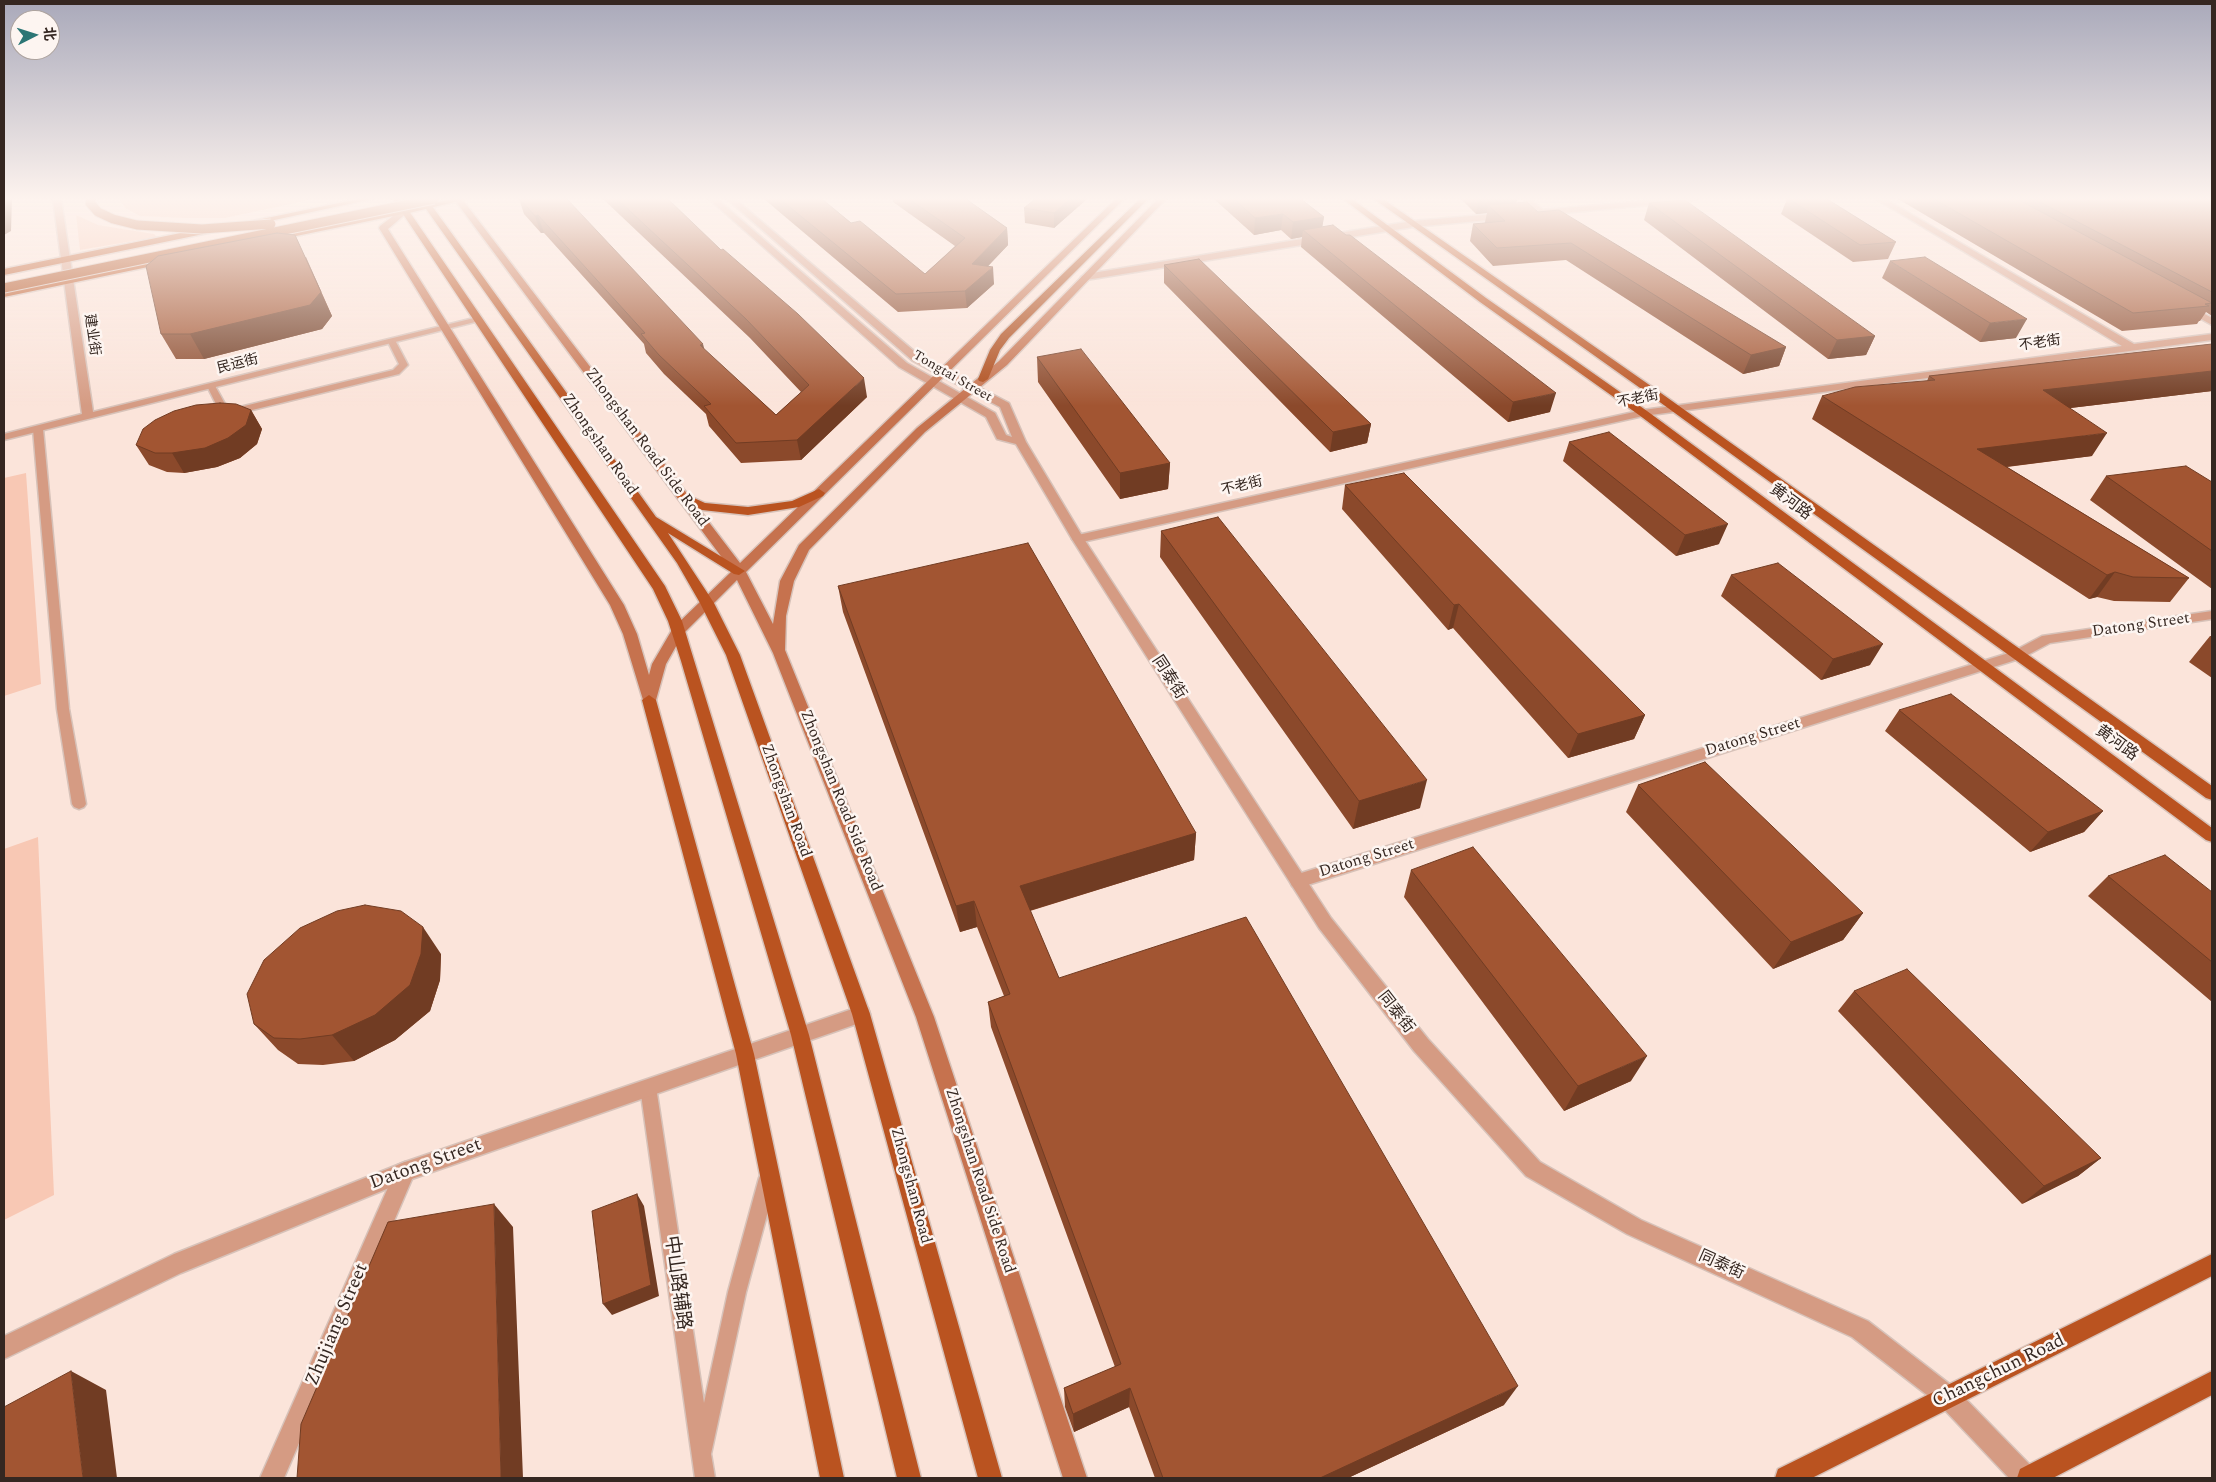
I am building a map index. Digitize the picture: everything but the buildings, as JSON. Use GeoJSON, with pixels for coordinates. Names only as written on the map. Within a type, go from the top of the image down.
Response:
{"type":"FeatureCollection","features":[{"type":"Feature","properties":{"kind":"highway"},"geometry":{"type":"LineString","coordinates":[[4,280],[61,268]]}},
{"type":"Feature","properties":{"kind":"highway"},"geometry":{"type":"LineString","coordinates":[[4,288],[101,268]]}},
{"type":"Feature","properties":{"kind":"highway"},"geometry":{"type":"LineString","coordinates":[[983,379],[995,350],[1005,336],[1074,268]]}},
{"type":"Feature","properties":{"kind":"main road"},"geometry":{"type":"LineString","coordinates":[[4,272],[23,268]]}},
{"type":"Feature","properties":{"kind":"main road"},"geometry":{"type":"LineString","coordinates":[[4,294],[121,268]]}},
{"type":"Feature","properties":{"kind":"main road"},"geometry":{"type":"LineString","coordinates":[[408,268],[617,605],[630,634],[745,1054],[832,1478]]}},
{"type":"Feature","properties":{"kind":"main road","name":"Zhongshan Road"},"geometry":{"type":"LineString","coordinates":[[444,268],[660,589],[678,631],[800,1035],[909,1478]]}},
{"type":"Feature","properties":{"kind":"main road","name":"Zhongshan Road"},"geometry":{"type":"LineString","coordinates":[[476,268],[683,563],[707,603],[733,654],[861,1014],[990,1478]]}},
{"type":"Feature","properties":{"kind":"main road","name":"Zhongshan Road Side Road"},"geometry":{"type":"LineString","coordinates":[[512,268],[739,571],[780,653],[919,999],[1075,1478]]}},
{"type":"Feature","properties":{"kind":"main road"},"geometry":{"type":"LineString","coordinates":[[649,700],[659,664],[678,631],[1049,268]]}},
{"type":"Feature","properties":{"kind":"main road"},"geometry":{"type":"LineString","coordinates":[[780,653],[778,616],[787,581],[803,548],[921,430],[1003,363],[1095,268]]}},
{"type":"Feature","properties":{"kind":"main road","name":"黄河路"},"geometry":{"type":"LineString","coordinates":[[1440,268],[1643,413],[2212,836]]}},
{"type":"Feature","properties":{"kind":"main road","name":"黄河路"},"geometry":{"type":"LineString","coordinates":[[1475,268],[2212,794]]}},
{"type":"Feature","properties":{"kind":"main road"},"geometry":{"type":"LineString","coordinates":[[684,497],[702,506],[722,510],[748,511],[795,504],[819,494]]}},
{"type":"Feature","properties":{"kind":"main road"},"geometry":{"type":"LineString","coordinates":[[650,517],[739,571]]}},
{"type":"Feature","properties":{"kind":"main road","name":"Changchun Road"},"geometry":{"type":"LineString","coordinates":[[1787,1478],[2212,1265]]}},
{"type":"Feature","properties":{"kind":"main road"},"geometry":{"type":"LineString","coordinates":[[2029,1478],[2212,1383]]}},
{"type":"Feature","properties":{"kind":"street","name":"建业街"},"geometry":{"type":"LineString","coordinates":[[68,268],[88,416]]}},
{"type":"Feature","properties":{"kind":"street","name":"Tongtai Street"},"geometry":{"type":"LineString","coordinates":[[792,268],[903,365],[991,415],[1001,437],[1020,442]]}},
{"type":"Feature","properties":{"kind":"street","name":"Tongtai Street"},"geometry":{"type":"LineString","coordinates":[[811,268],[917,359],[1005,405],[1020,442]]}},
{"type":"Feature","properties":{"kind":"street"},"geometry":{"type":"LineString","coordinates":[[1086,277],[1140,268]]}},
{"type":"Feature","properties":{"kind":"street"},"geometry":{"type":"LineString","coordinates":[[1998,268],[2131,346]]}},
{"type":"Feature","properties":{"kind":"street"},"geometry":{"type":"LineString","coordinates":[[2178,303],[2212,322]]}},
{"type":"Feature","properties":{"kind":"street","name":"民运街"},"geometry":{"type":"LineString","coordinates":[[4,437],[478,320]]}},
{"type":"Feature","properties":{"kind":"street","name":"不老街"},"geometry":{"type":"LineString","coordinates":[[1078,539],[1643,413],[2131,346],[2212,337]]}},
{"type":"Feature","properties":{"kind":"street","name":"同泰街"},"geometry":{"type":"LineString","coordinates":[[1020,442],[1078,539],[1325,923],[1421,1045],[1533,1169],[1634,1226],[1860,1329],[1948,1397],[2024,1478]]}},
{"type":"Feature","properties":{"kind":"street","name":"Datong Street"},"geometry":{"type":"LineString","coordinates":[[1298,881],[2017,655],[2047,639],[2212,615]]}},
{"type":"Feature","properties":{"kind":"street","name":"Datong Street"},"geometry":{"type":"LineString","coordinates":[[4,1348],[174,1265],[405,1172],[861,1014]]}},
{"type":"Feature","properties":{"kind":"street","name":"Zhujiang Street"},"geometry":{"type":"LineString","coordinates":[[272,1478],[405,1172]]}},
{"type":"Feature","properties":{"kind":"lane"},"geometry":{"type":"LineString","coordinates":[[211,386],[221,406],[240,410],[396,372],[404,365],[392,342]]}},
{"type":"Feature","properties":{"kind":"lane"},"geometry":{"type":"LineString","coordinates":[[38,428],[63,709],[79,804]]}},
{"type":"Feature","properties":{"kind":"lane","name":"中山路辅路"},"geometry":{"type":"LineString","coordinates":[[648,1088],[705,1478]]}},
{"type":"Feature","properties":{"kind":"lane"},"geometry":{"type":"LineString","coordinates":[[702,1457],[736,1292],[770,1172]]}},
{"type":"Feature","properties":{"kind":"shaded area"},"geometry":{"type":"Polygon","coordinates":[[[26,473],[41,684],[4,696],[4,478],[26,473]]]}},
{"type":"Feature","properties":{"kind":"shaded area"},"geometry":{"type":"Polygon","coordinates":[[[38,837],[54,1195],[4,1220],[4,849],[38,837]]]}}]}
